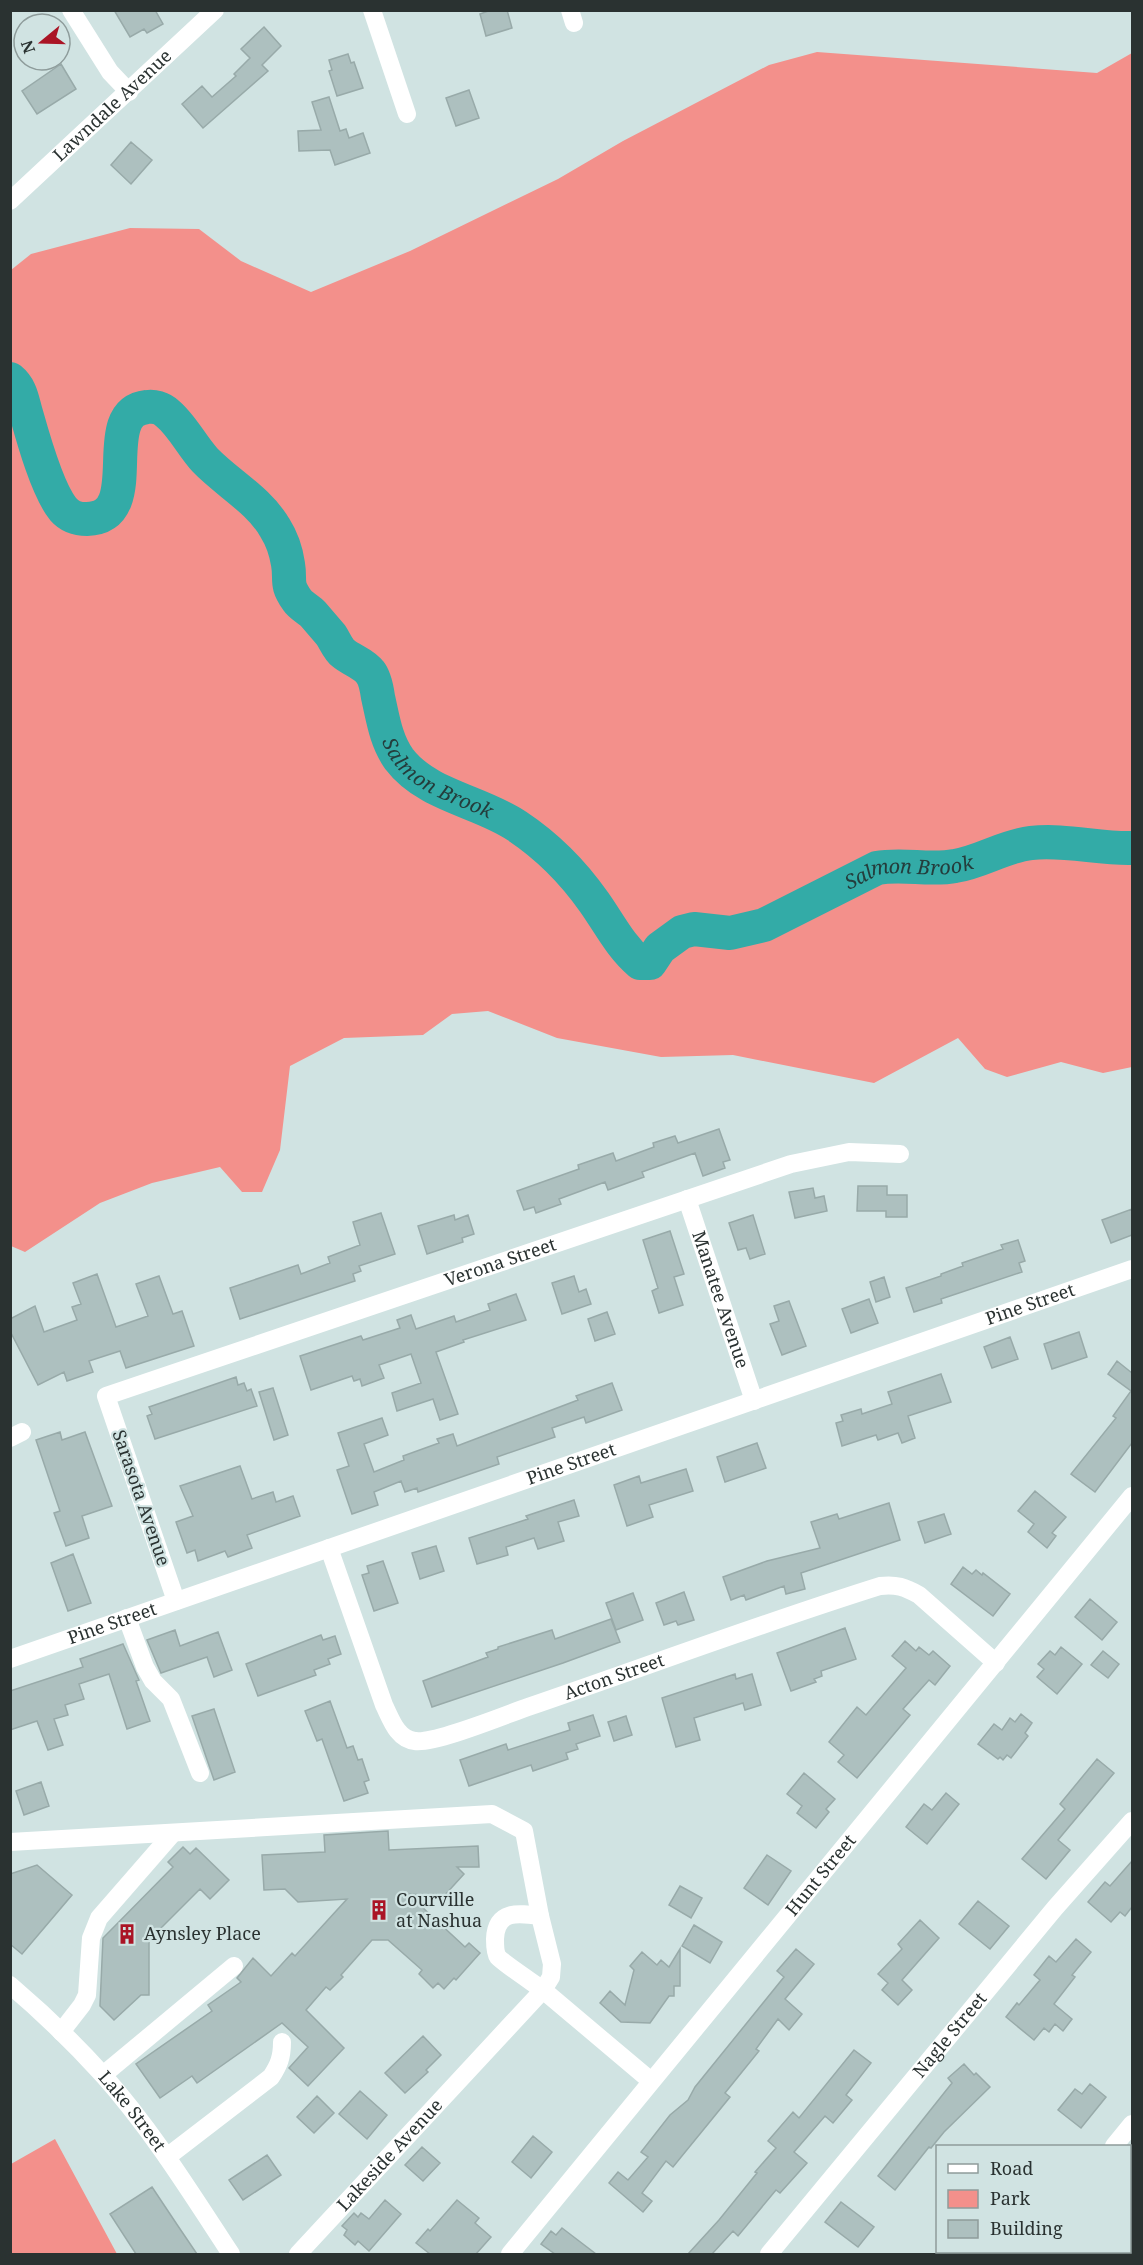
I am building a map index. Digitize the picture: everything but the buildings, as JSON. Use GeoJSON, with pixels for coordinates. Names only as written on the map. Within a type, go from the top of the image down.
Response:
{"type":"FeatureCollection","features":[{"type":"Feature","properties":{"kind":"street"},"geometry":{"type":"LineString","coordinates":[[71,10],[110,72],[129,92]]}},
{"type":"Feature","properties":{"kind":"street","name":"Lawndale Avenue"},"geometry":{"type":"LineString","coordinates":[[10,201],[215,10]]}},
{"type":"Feature","properties":{"kind":"street"},"geometry":{"type":"LineString","coordinates":[[372,10],[407,114]]}},
{"type":"Feature","properties":{"kind":"street","name":"Verona Street"},"geometry":{"type":"LineString","coordinates":[[106,1396],[791,1164],[820,1156],[849,1152],[900,1154]]}},
{"type":"Feature","properties":{"kind":"street","name":"Manatee Avenue"},"geometry":{"type":"LineString","coordinates":[[687,1199],[754,1401]]}},
{"type":"Feature","properties":{"kind":"street","name":"Pine Street"},"geometry":{"type":"LineString","coordinates":[[10,1659],[1132,1269]]}},
{"type":"Feature","properties":{"kind":"street","name":"Sarasota Avenue"},"geometry":{"type":"LineString","coordinates":[[106,1396],[176,1601]]}},
{"type":"Feature","properties":{"kind":"street","name":"Hunt Street"},"geometry":{"type":"LineString","coordinates":[[510,2254],[1132,1496]]}},
{"type":"Feature","properties":{"kind":"street","name":"Acton Street"},"geometry":{"type":"LineString","coordinates":[[329,1548],[384,1705],[394,1726],[403,1737],[414,1741],[429,1740],[880,1586],[904,1587],[919,1595],[996,1663]]}},
{"type":"Feature","properties":{"kind":"street"},"geometry":{"type":"LineString","coordinates":[[127,1618],[145,1667],[153,1681],[171,1699],[200,1773]]}},
{"type":"Feature","properties":{"kind":"street"},"geometry":{"type":"LineString","coordinates":[[10,1842],[492,1814],[524,1831],[540,1916],[552,1964],[551,1977],[543,1990]]}},
{"type":"Feature","properties":{"kind":"street","name":"Nagle Street"},"geometry":{"type":"LineString","coordinates":[[769,2254],[1055,1908],[1132,1821]]}},
{"type":"Feature","properties":{"kind":"street"},"geometry":{"type":"LineString","coordinates":[[61,2032],[87,1995],[92,1938],[99,1918],[173,1833]]}},
{"type":"Feature","properties":{"kind":"street"},"geometry":{"type":"LineString","coordinates":[[540,1916],[512,1914],[502,1919],[495,1929],[498,1957],[543,1990],[651,2081]]}},
{"type":"Feature","properties":{"kind":"street"},"geometry":{"type":"LineString","coordinates":[[103,2075],[234,1966]]}},
{"type":"Feature","properties":{"kind":"street","name":"Lake Street"},"geometry":{"type":"LineString","coordinates":[[10,1985],[103,2075],[167,2157],[231,2254]]}},
{"type":"Feature","properties":{"kind":"street","name":"Lakeside Avenue"},"geometry":{"type":"LineString","coordinates":[[298,2254],[543,1990]]}},
{"type":"Feature","properties":{"kind":"street"},"geometry":{"type":"LineString","coordinates":[[167,2157],[271,2077],[282,2056],[282,2042]]}},
{"type":"Feature","properties":{"kind":"street"},"geometry":{"type":"LineString","coordinates":[[1115,2145],[1132,2124]]}},
{"type":"Feature","properties":{"kind":"green space"},"geometry":{"type":"Polygon","coordinates":[[[817,52],[1097,73],[1132,53],[1132,1067],[1103,1073],[1061,1062],[1007,1077],[985,1069],[958,1038],[874,1083],[733,1055],[661,1057],[557,1038],[488,1011],[452,1014],[423,1035],[344,1038],[290,1066],[280,1150],[262,1192],[242,1192],[220,1167],[152,1183],[100,1203],[25,1252],[11,1246],[11,270],[31,254],[130,228],[199,229],[241,261],[311,292],[410,251],[558,179],[623,141],[769,65],[817,52]]]}},
{"type":"Feature","properties":{"kind":"green space"},"geometry":{"type":"Polygon","coordinates":[[[55,2139],[117,2254],[11,2254],[11,2164],[55,2139]]]}},
{"type":"Feature","properties":{"kind":"waterway","name":"Salmon Brook"},"geometry":{"type":"LineString","coordinates":[[10,379],[21,394],[51,489],[63,509],[77,518],[87,519],[105,514],[115,502],[119,484],[124,427],[132,413],[152,407],[163,410],[172,418],[205,460],[252,500],[275,528],[285,550],[293,594],[331,635],[341,651],[364,666],[372,675],[376,684],[383,722],[399,759],[424,782],[502,817],[539,842],[577,880],[621,942],[640,963],[650,963],[660,948],[682,932],[694,929],[730,933],[764,925],[877,868],[955,866],[1011,847],[1031,843],[1056,842],[1132,848]]}},
{"type":"Feature","properties":{"kind":"place","name":"Courville at Nashua"},"geometry":{"type":"Point","coordinates":[379,1910]}},
{"type":"Feature","properties":{"kind":"place","name":"Aynsley Place"},"geometry":{"type":"Point","coordinates":[127,1934]}}]}
